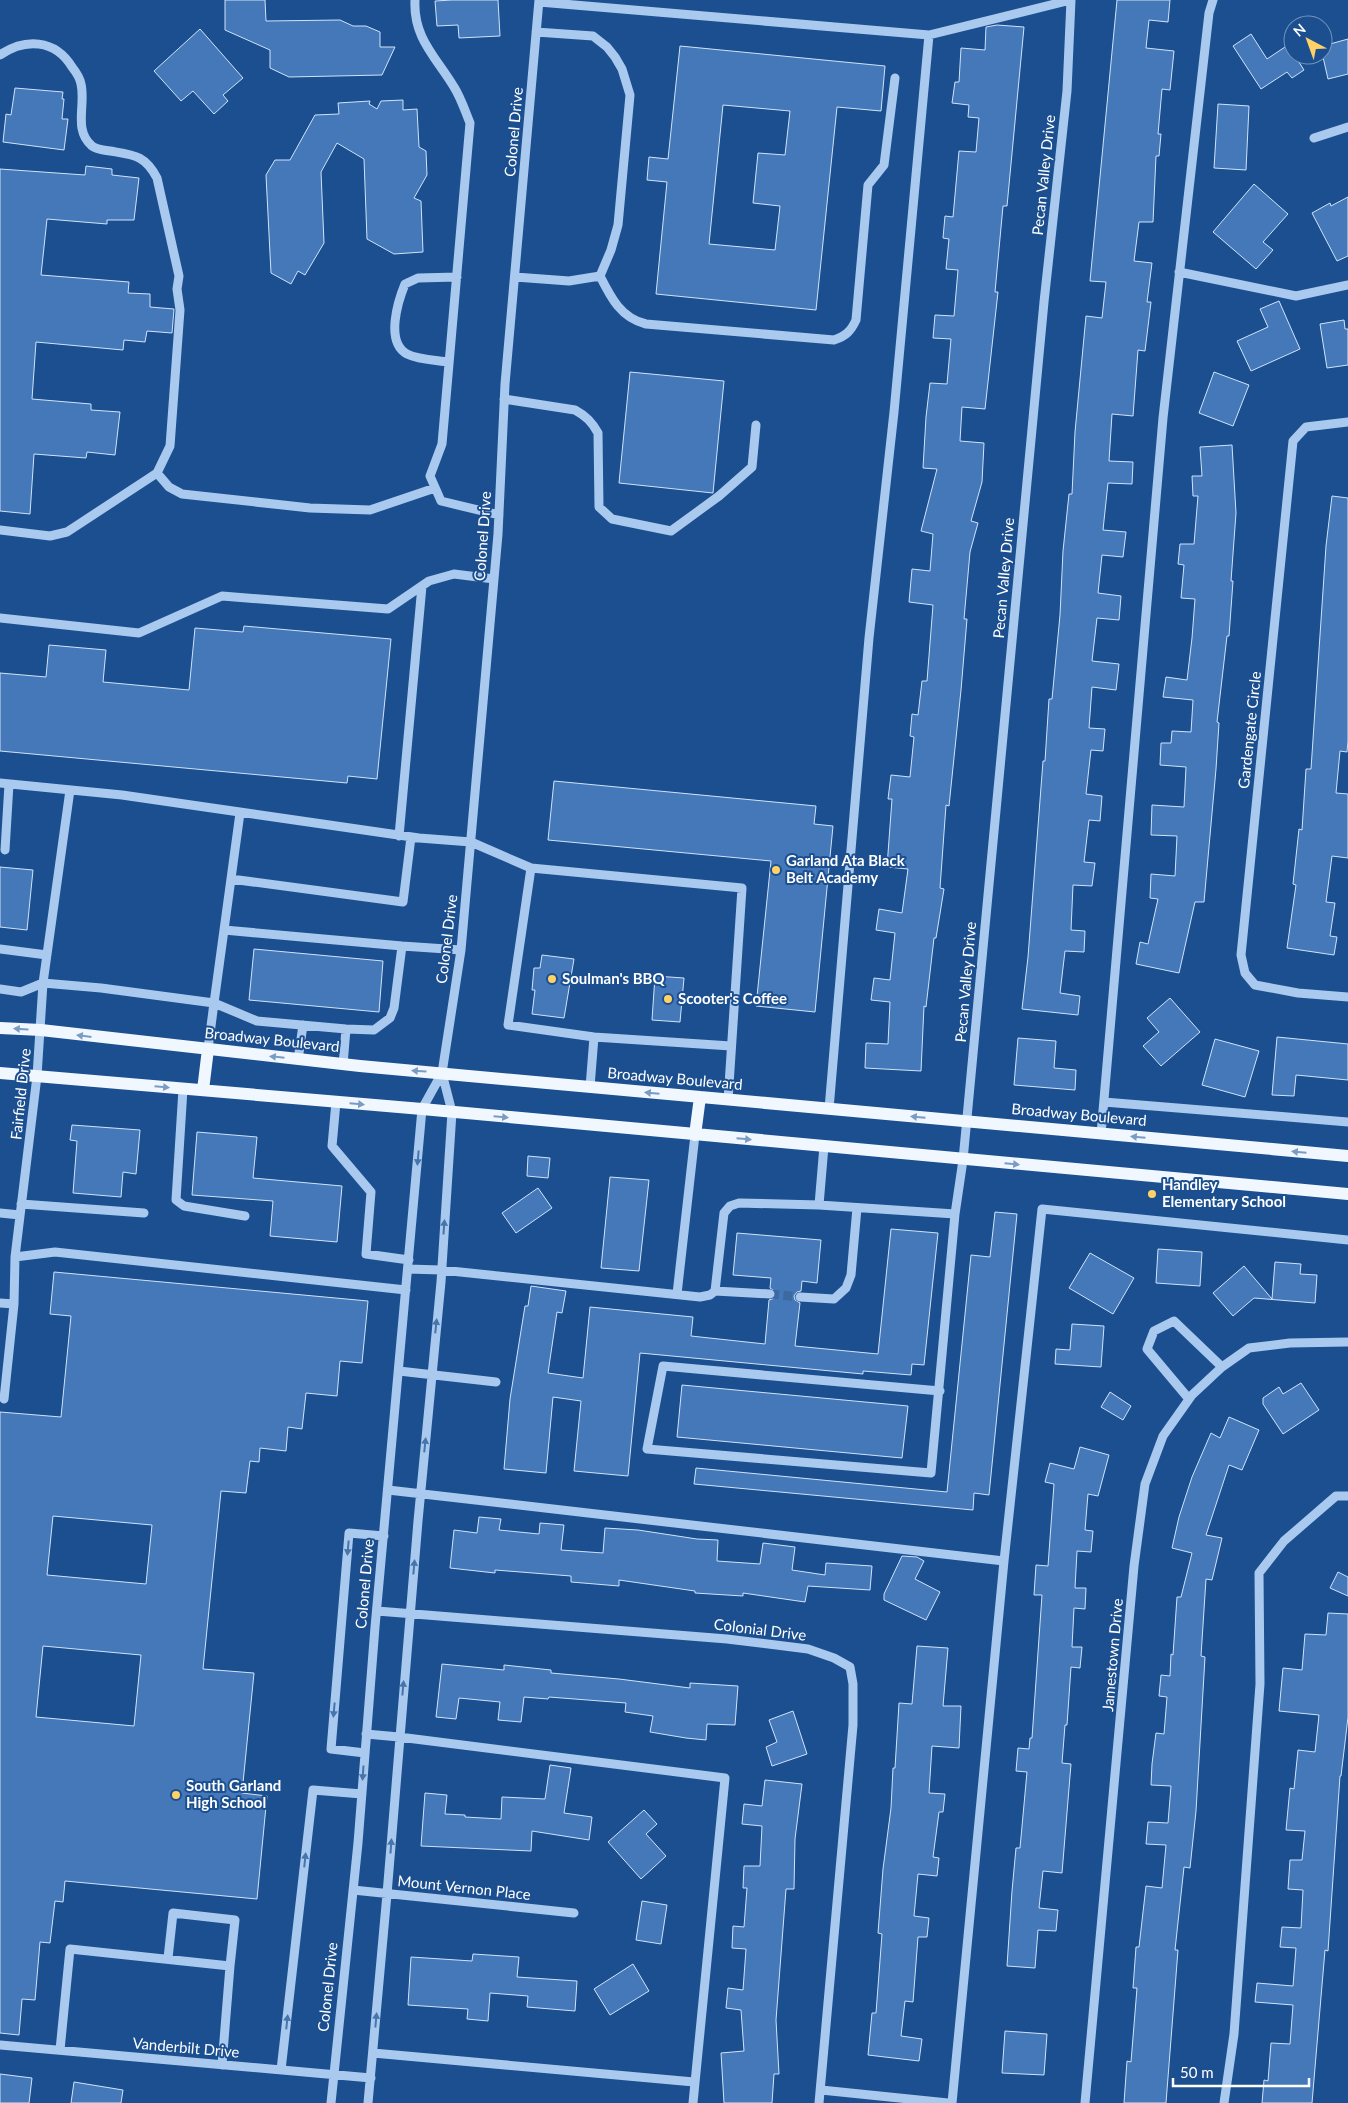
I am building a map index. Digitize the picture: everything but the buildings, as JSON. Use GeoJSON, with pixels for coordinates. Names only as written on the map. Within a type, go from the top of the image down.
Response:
{"type":"FeatureCollection","features":[{"type":"Feature","properties":{"kind":"main road","name":"Broadway Boulevard"},"geometry":{"type":"LineString","coordinates":[[0,1028],[41,1030],[343,1065],[1348,1156]]}},
{"type":"Feature","properties":{"kind":"main road"},"geometry":{"type":"LineString","coordinates":[[203,1090],[208,1050]]}},
{"type":"Feature","properties":{"kind":"main road"},"geometry":{"type":"LineString","coordinates":[[0,1073],[422,1109],[1348,1194]]}},
{"type":"Feature","properties":{"kind":"main road"},"geometry":{"type":"LineString","coordinates":[[695,1135],[700,1097]]}},
{"type":"Feature","properties":{"kind":"street"},"geometry":{"type":"LineString","coordinates":[[415,0],[417,27],[433,57],[454,88],[470,123],[442,444],[430,476],[441,501],[499,515]]}},
{"type":"Feature","properties":{"kind":"street"},"geometry":{"type":"LineString","coordinates":[[539,1],[929,35],[1071,0]]}},
{"type":"Feature","properties":{"kind":"street","name":"Pecan Valley Drive"},"geometry":{"type":"LineString","coordinates":[[940,1391],[663,1366],[647,1449],[931,1473],[940,1391],[955,1214],[967,1121],[1044,302],[1067,91],[1071,0]]}},
{"type":"Feature","properties":{"kind":"street"},"geometry":{"type":"LineString","coordinates":[[1102,1134],[1163,418],[1209,13],[1213,0]]}},
{"type":"Feature","properties":{"kind":"street","name":"Colonel Drive"},"geometry":{"type":"LineString","coordinates":[[331,2103],[362,1794],[422,1109],[442,1073],[461,950],[494,579],[504,399],[539,1]]}},
{"type":"Feature","properties":{"kind":"street"},"geometry":{"type":"LineString","coordinates":[[536,32],[593,36],[607,46],[622,69],[630,95],[618,226],[611,250],[600,276],[612,301],[633,321],[646,324],[834,340],[845,336],[853,328],[856,320],[868,185],[884,165],[894,78]]}},
{"type":"Feature","properties":{"kind":"street"},"geometry":{"type":"LineString","coordinates":[[829,1109],[868,648],[894,412],[929,35]]}},
{"type":"Feature","properties":{"kind":"street"},"geometry":{"type":"LineString","coordinates":[[0,55],[10,48],[26,44],[45,44],[58,51],[69,62],[81,84],[81,128],[85,137],[99,150],[138,156],[146,162],[157,178],[179,276],[177,288],[180,310],[170,446],[157,473],[67,532],[50,536],[0,530]]}},
{"type":"Feature","properties":{"kind":"street"},"geometry":{"type":"LineString","coordinates":[[1314,138],[1348,127]]}},
{"type":"Feature","properties":{"kind":"street"},"geometry":{"type":"LineString","coordinates":[[1179,272],[1296,296],[1348,285]]}},
{"type":"Feature","properties":{"kind":"street"},"geometry":{"type":"LineString","coordinates":[[515,278],[569,281],[600,276]]}},
{"type":"Feature","properties":{"kind":"street"},"geometry":{"type":"LineString","coordinates":[[449,362],[416,358],[404,353],[396,340],[394,320],[398,300],[405,284],[418,278],[457,277]]}},
{"type":"Feature","properties":{"kind":"street"},"geometry":{"type":"LineString","coordinates":[[504,399],[576,410],[585,415],[593,424],[598,434],[599,507],[612,519],[671,531],[719,496],[752,467],[756,425]]}},
{"type":"Feature","properties":{"kind":"street","name":"Gardengate Circle"},"geometry":{"type":"LineString","coordinates":[[1348,422],[1306,427],[1293,441],[1241,955],[1244,973],[1255,985],[1348,997]]}},
{"type":"Feature","properties":{"kind":"street"},"geometry":{"type":"LineString","coordinates":[[157,473],[169,487],[182,494],[310,508],[370,510],[435,488]]}},
{"type":"Feature","properties":{"kind":"street"},"geometry":{"type":"LineString","coordinates":[[0,618],[139,633],[222,596],[388,609],[429,581],[454,574],[494,579]]}},
{"type":"Feature","properties":{"kind":"street"},"geometry":{"type":"LineString","coordinates":[[399,836],[422,586]]}},
{"type":"Feature","properties":{"kind":"street"},"geometry":{"type":"LineString","coordinates":[[5,850],[4,783],[122,796],[399,836],[471,842],[531,868],[742,888],[728,1100]]}},
{"type":"Feature","properties":{"kind":"street","name":"Fairfield Drive"},"geometry":{"type":"LineString","coordinates":[[4,1399],[14,1304],[15,1257],[37,1076],[46,955],[70,790]]}},
{"type":"Feature","properties":{"kind":"street"},"geometry":{"type":"LineString","coordinates":[[208,1050],[240,813]]}},
{"type":"Feature","properties":{"kind":"street"},"geometry":{"type":"LineString","coordinates":[[231,879],[403,902],[411,837]]}},
{"type":"Feature","properties":{"kind":"street"},"geometry":{"type":"LineString","coordinates":[[531,868],[508,1025],[594,1037],[731,1046]]}},
{"type":"Feature","properties":{"kind":"street"},"geometry":{"type":"LineString","coordinates":[[224,930],[461,950]]}},
{"type":"Feature","properties":{"kind":"street"},"geometry":{"type":"LineString","coordinates":[[0,989],[21,992],[43,983],[101,988],[214,1003],[256,1020],[346,1030],[374,1030],[390,1018],[394,1008],[402,946]]}},
{"type":"Feature","properties":{"kind":"street"},"geometry":{"type":"LineString","coordinates":[[0,948],[46,955]]}},
{"type":"Feature","properties":{"kind":"street"},"geometry":{"type":"LineString","coordinates":[[298,1060],[303,1025]]}},
{"type":"Feature","properties":{"kind":"street"},"geometry":{"type":"LineString","coordinates":[[343,1065],[346,1030]]}},
{"type":"Feature","properties":{"kind":"street"},"geometry":{"type":"LineString","coordinates":[[590,1087],[594,1037]]}},
{"type":"Feature","properties":{"kind":"street","name":"Colonel Drive"},"geometry":{"type":"LineString","coordinates":[[368,2103],[420,1494],[442,1270],[452,1112],[442,1073]]}},
{"type":"Feature","properties":{"kind":"street"},"geometry":{"type":"LineString","coordinates":[[183,1089],[176,1200],[184,1206],[245,1216]]}},
{"type":"Feature","properties":{"kind":"street"},"geometry":{"type":"LineString","coordinates":[[336,1102],[332,1146],[371,1192],[366,1254],[408,1264],[442,1270],[700,1296],[710,1295],[715,1290],[724,1213],[730,1206],[739,1203],[819,1205],[955,1214]]}},
{"type":"Feature","properties":{"kind":"street"},"geometry":{"type":"LineString","coordinates":[[1104,1102],[1348,1122]]}},
{"type":"Feature","properties":{"kind":"street"},"geometry":{"type":"LineString","coordinates":[[677,1294],[695,1135]]}},
{"type":"Feature","properties":{"kind":"street"},"geometry":{"type":"LineString","coordinates":[[819,1205],[824,1146]]}},
{"type":"Feature","properties":{"kind":"street"},"geometry":{"type":"LineString","coordinates":[[21,1204],[144,1213]]}},
{"type":"Feature","properties":{"kind":"street"},"geometry":{"type":"LineString","coordinates":[[800,1297],[834,1299],[846,1288],[851,1275],[857,1208]]}},
{"type":"Feature","properties":{"kind":"street"},"geometry":{"type":"LineString","coordinates":[[952,2103],[1004,1561],[1042,1209],[1348,1240]]}},
{"type":"Feature","properties":{"kind":"street"},"geometry":{"type":"LineString","coordinates":[[0,1213],[20,1216]]}},
{"type":"Feature","properties":{"kind":"street"},"geometry":{"type":"LineString","coordinates":[[15,1257],[55,1252],[406,1290]]}},
{"type":"Feature","properties":{"kind":"street"},"geometry":{"type":"LineString","coordinates":[[715,1290],[770,1294]]}},
{"type":"Feature","properties":{"kind":"street"},"geometry":{"type":"LineString","coordinates":[[0,1303],[14,1304]]}},
{"type":"Feature","properties":{"kind":"street"},"geometry":{"type":"LineString","coordinates":[[1189,1399],[1146,1349],[1154,1331],[1174,1321],[1222,1367]]}},
{"type":"Feature","properties":{"kind":"street","name":"Jamestown Drive"},"geometry":{"type":"LineString","coordinates":[[1085,2103],[1134,1566],[1145,1484],[1163,1436],[1189,1399],[1222,1367],[1249,1348],[1290,1343],[1348,1342]]}},
{"type":"Feature","properties":{"kind":"street"},"geometry":{"type":"LineString","coordinates":[[399,1371],[496,1382]]}},
{"type":"Feature","properties":{"kind":"street"},"geometry":{"type":"LineString","coordinates":[[388,1490],[1004,1561]]}},
{"type":"Feature","properties":{"kind":"street"},"geometry":{"type":"LineString","coordinates":[[1224,2103],[1234,2034],[1259,1694],[1259,1573],[1284,1541],[1336,1496],[1348,1496]]}},
{"type":"Feature","properties":{"kind":"street"},"geometry":{"type":"LineString","coordinates":[[365,1753],[331,1749],[349,1533],[384,1536]]}},
{"type":"Feature","properties":{"kind":"street","name":"Colonial Drive"},"geometry":{"type":"LineString","coordinates":[[377,1611],[727,1639],[808,1649],[834,1658],[850,1667],[853,1684],[853,1724],[819,2103]]}},
{"type":"Feature","properties":{"kind":"street"},"geometry":{"type":"LineString","coordinates":[[366,1734],[725,1778],[693,2103]]}},
{"type":"Feature","properties":{"kind":"street"},"geometry":{"type":"LineString","coordinates":[[281,2070],[313,1790],[362,1794]]}},
{"type":"Feature","properties":{"kind":"street","name":"Mount Vernon Place"},"geometry":{"type":"LineString","coordinates":[[353,1890],[574,1913]]}},
{"type":"Feature","properties":{"kind":"street"},"geometry":{"type":"LineString","coordinates":[[168,1958],[173,1913],[234,1920],[222,2065]]}},
{"type":"Feature","properties":{"kind":"street"},"geometry":{"type":"LineString","coordinates":[[60,2050],[70,1949],[230,1966]]}},
{"type":"Feature","properties":{"kind":"street","name":"Vanderbilt Drive"},"geometry":{"type":"LineString","coordinates":[[0,2045],[370,2078]]}},
{"type":"Feature","properties":{"kind":"street"},"geometry":{"type":"LineString","coordinates":[[373,2053],[694,2082]]}},
{"type":"Feature","properties":{"kind":"street"},"geometry":{"type":"LineString","coordinates":[[820,2090],[948,2103]]}},
{"type":"Feature","properties":{"kind":"tunnel"},"geometry":{"type":"LineString","coordinates":[[770,1294],[800,1297]]}},
{"type":"Feature","properties":{"kind":"place","name":"Garland Ata Black Belt Academy"},"geometry":{"type":"Point","coordinates":[776,870]}},
{"type":"Feature","properties":{"kind":"place","name":"Soulman's BBQ"},"geometry":{"type":"Point","coordinates":[552,979]}},
{"type":"Feature","properties":{"kind":"place","name":"Scooter's Coffee"},"geometry":{"type":"Point","coordinates":[668,999]}},
{"type":"Feature","properties":{"kind":"place","name":"Handley Elementary School"},"geometry":{"type":"Point","coordinates":[1152,1194]}},
{"type":"Feature","properties":{"kind":"place","name":"South Garland High School"},"geometry":{"type":"Point","coordinates":[176,1795]}}]}
